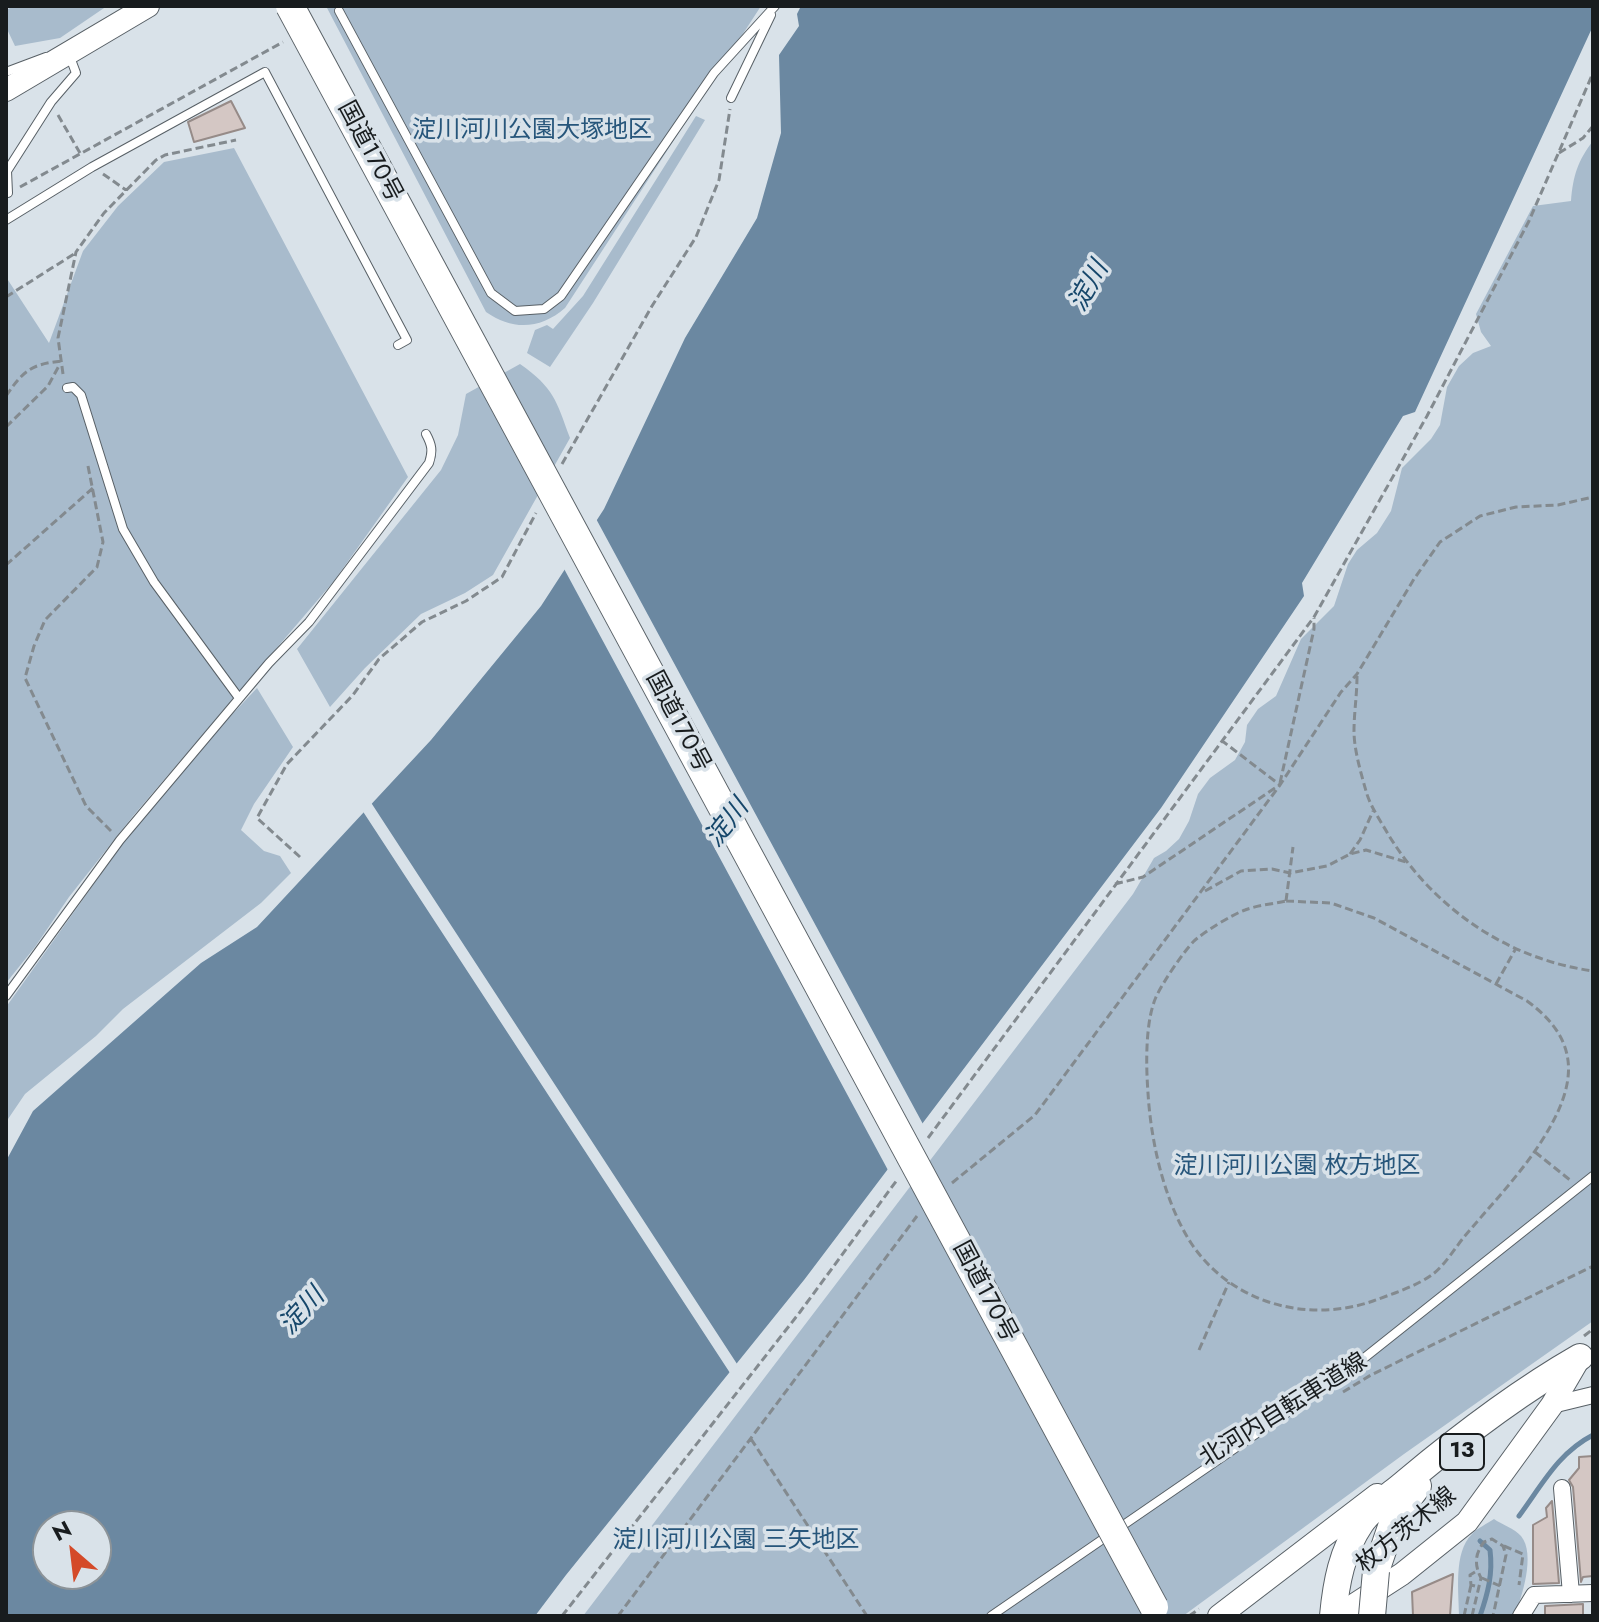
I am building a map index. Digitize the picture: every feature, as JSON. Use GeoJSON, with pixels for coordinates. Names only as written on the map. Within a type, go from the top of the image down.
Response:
{"type":"FeatureCollection","features":[{"type":"Feature","properties":{"kind":"highway","name":"国道170号"},"geometry":{"type":"LineString","coordinates":[[290,6],[1154,1607]]}},
{"type":"Feature","properties":{"kind":"main road"},"geometry":{"type":"LineString","coordinates":[[6,90],[148,6]]}},
{"type":"Feature","properties":{"kind":"main road","name":"枚方茨木線"},"geometry":{"type":"LineString","coordinates":[[1335,1616],[1402,1574],[1467,1522],[1552,1405],[1586,1352]]}},
{"type":"Feature","properties":{"kind":"main road","name":"13"},"geometry":{"type":"LineString","coordinates":[[1335,1616],[1337,1578],[1352,1538],[1364,1519],[1435,1458],[1529,1386],[1586,1352]]}},
{"type":"Feature","properties":{"kind":"main road","name":"13"},"geometry":{"type":"LineString","coordinates":[[1372,1616],[1376,1571],[1394,1518],[1418,1486],[1586,1352]]}},
{"type":"Feature","properties":{"kind":"main road","name":"枚方茨木線"},"geometry":{"type":"LineString","coordinates":[[1219,1616],[1369,1500],[1435,1458]]}},
{"type":"Feature","properties":{"kind":"street"},"geometry":{"type":"LineString","coordinates":[[1552,1405],[1593,1395]]}},
{"type":"Feature","properties":{"kind":"street"},"geometry":{"type":"LineString","coordinates":[[1562,1488],[1571,1594]]}},
{"type":"Feature","properties":{"kind":"street"},"geometry":{"type":"LineString","coordinates":[[1521,1616],[1534,1595],[1593,1593]]}},
{"type":"Feature","properties":{"kind":"lane"},"geometry":{"type":"LineString","coordinates":[[339,11],[491,293],[515,311],[544,309],[561,296],[714,73],[775,7]]}},
{"type":"Feature","properties":{"kind":"lane"},"geometry":{"type":"LineString","coordinates":[[731,98],[758,48],[775,7]]}},
{"type":"Feature","properties":{"kind":"lane"},"geometry":{"type":"LineString","coordinates":[[6,72],[42,57],[69,54],[76,73],[51,102],[7,171],[8,193]]}},
{"type":"Feature","properties":{"kind":"lane"},"geometry":{"type":"LineString","coordinates":[[6,220],[92,167],[265,72],[407,340],[398,345]]}},
{"type":"Feature","properties":{"kind":"lane"},"geometry":{"type":"LineString","coordinates":[[67,388],[73,387],[81,395],[123,529],[154,582],[239,698]]}},
{"type":"Feature","properties":{"kind":"lane"},"geometry":{"type":"LineString","coordinates":[[6,996],[120,840],[239,698],[309,622],[429,463],[432,444],[426,434]]}},
{"type":"Feature","properties":{"kind":"lane"},"geometry":{"type":"LineString","coordinates":[[991,1616],[1349,1370],[1593,1176]]}},
{"type":"Feature","properties":{"kind":"path"},"geometry":{"type":"LineString","coordinates":[[8,193],[284,41]]}},
{"type":"Feature","properties":{"kind":"path"},"geometry":{"type":"LineString","coordinates":[[921,1148],[1314,617],[1434,402],[1529,221],[1593,73]]}},
{"type":"Feature","properties":{"kind":"path"},"geometry":{"type":"LineString","coordinates":[[559,468],[652,306],[696,237],[719,180],[731,98]]}},
{"type":"Feature","properties":{"kind":"path"},"geometry":{"type":"LineString","coordinates":[[1558,154],[1583,138],[1593,126]]}},
{"type":"Feature","properties":{"kind":"path"},"geometry":{"type":"LineString","coordinates":[[6,297],[76,252]]}},
{"type":"Feature","properties":{"kind":"path"},"geometry":{"type":"LineString","coordinates":[[6,396],[20,376],[38,364],[62,361],[48,386],[6,427]]}},
{"type":"Feature","properties":{"kind":"path"},"geometry":{"type":"LineString","coordinates":[[6,565],[93,488]]}},
{"type":"Feature","properties":{"kind":"path"},"geometry":{"type":"LineString","coordinates":[[945,1190],[1035,1115],[1280,785],[1341,692],[1357,674],[1440,542],[1480,516],[1516,507],[1558,505],[1593,497]]}},
{"type":"Feature","properties":{"kind":"path"},"geometry":{"type":"LineString","coordinates":[[300,857],[257,818],[287,764],[353,695],[379,659],[422,622],[466,601],[502,577],[540,504]]}},
{"type":"Feature","properties":{"kind":"path"},"geometry":{"type":"LineString","coordinates":[[1115,884],[1143,877],[1280,785],[1314,617]]}},
{"type":"Feature","properties":{"kind":"path"},"geometry":{"type":"LineString","coordinates":[[1357,674],[1354,735],[1366,793],[1406,863],[1426,886],[1474,926],[1515,950],[1535,959],[1592,971]]}},
{"type":"Feature","properties":{"kind":"path"},"geometry":{"type":"LineString","coordinates":[[1221,740],[1280,785]]}},
{"type":"Feature","properties":{"kind":"path"},"geometry":{"type":"LineString","coordinates":[[1350,854],[1374,810]]}},
{"type":"Feature","properties":{"kind":"path"},"geometry":{"type":"LineString","coordinates":[[1286,901],[1293,847]]}},
{"type":"Feature","properties":{"kind":"path"},"geometry":{"type":"LineString","coordinates":[[1202,893],[1241,871],[1272,869],[1290,873],[1327,866],[1366,850],[1406,863]]}},
{"type":"Feature","properties":{"kind":"path"},"geometry":{"type":"LineString","coordinates":[[1286,901],[1331,903],[1374,918],[1496,984],[1542,1012],[1560,1034],[1569,1064],[1567,1093],[1535,1151],[1434,1273],[1393,1293],[1348,1309],[1306,1311],[1259,1300],[1229,1282],[1192,1244],[1174,1209],[1149,1114],[1146,1053],[1156,998],[1194,941],[1243,910],[1286,901]]}},
{"type":"Feature","properties":{"kind":"path"},"geometry":{"type":"LineString","coordinates":[[1496,984],[1515,950]]}},
{"type":"Feature","properties":{"kind":"path"},"geometry":{"type":"LineString","coordinates":[[1535,1151],[1579,1188]]}},
{"type":"Feature","properties":{"kind":"path"},"geometry":{"type":"LineString","coordinates":[[562,1616],[800,1312],[902,1173]]}},
{"type":"Feature","properties":{"kind":"path"},"geometry":{"type":"LineString","coordinates":[[618,1616],[925,1208]]}},
{"type":"Feature","properties":{"kind":"path","name":"北河内自転車道線"},"geometry":{"type":"LineString","coordinates":[[1335,1397],[1371,1375],[1593,1266]]}},
{"type":"Feature","properties":{"kind":"path"},"geometry":{"type":"LineString","coordinates":[[1199,1350],[1229,1282]]}},
{"type":"Feature","properties":{"kind":"path"},"geometry":{"type":"LineString","coordinates":[[750,1439],[867,1616]]}},
{"type":"Feature","properties":{"kind":"path"},"geometry":{"type":"LineString","coordinates":[[1472,1616],[1481,1578],[1476,1556],[1483,1543],[1492,1539],[1523,1554],[1516,1598]]}},
{"type":"Feature","properties":{"kind":"path"},"geometry":{"type":"LineString","coordinates":[[1493,1616],[1506,1555],[1503,1546]]}},
{"type":"Feature","properties":{"kind":"path"},"geometry":{"type":"LineString","coordinates":[[1464,1616],[1471,1585],[1470,1575],[1477,1570]]}},
{"type":"Feature","properties":{"kind":"path"},"geometry":{"type":"LineString","coordinates":[[1481,1578],[1500,1586]]}},
{"type":"Feature","properties":{"kind":"path"},"geometry":{"type":"LineString","coordinates":[[1471,1585],[1479,1587]]}},
{"type":"Feature","properties":{"kind":"green space"},"geometry":{"type":"Polygon","coordinates":[[[14,6],[107,6],[60,38],[15,46],[6,27],[6,10],[14,6]]]}},
{"type":"Feature","properties":{"kind":"green space","name":"淀川河川公園大塚地区"},"geometry":{"type":"Polygon","coordinates":[[[326,6],[761,6],[565,308],[537,324],[517,325],[486,312],[326,6]]]}},
{"type":"Feature","properties":{"kind":"green space"},"geometry":{"type":"Polygon","coordinates":[[[696,116],[705,120],[593,303],[550,367],[527,353],[535,330],[547,325],[553,329],[583,296],[696,116]]]}},
{"type":"Feature","properties":{"kind":"green space","name":"淀川河川公園 枚方地区"},"geometry":{"type":"Polygon","coordinates":[[[1593,141],[1593,1321],[1404,1454],[1183,1616],[583,1616],[1133,894],[1154,858],[1179,839],[1198,794],[1210,778],[1235,760],[1245,742],[1247,725],[1258,709],[1276,696],[1301,639],[1334,606],[1348,564],[1357,550],[1377,533],[1391,511],[1402,468],[1431,439],[1440,425],[1447,387],[1459,366],[1473,353],[1491,346],[1481,332],[1476,314],[1533,206],[1571,201],[1577,169],[1593,141]]]}},
{"type":"Feature","properties":{"kind":"green space"},"geometry":{"type":"Polygon","coordinates":[[[234,148],[408,477],[334,581],[133,816],[6,983],[6,277],[49,343],[83,251],[118,206],[164,162],[234,148]]]}},
{"type":"Feature","properties":{"kind":"green space"},"geometry":{"type":"Polygon","coordinates":[[[520,364],[547,388],[570,438],[493,575],[465,593],[421,614],[330,707],[297,649],[441,470],[458,435],[466,394],[520,364]]]}},
{"type":"Feature","properties":{"kind":"green space"},"geometry":{"type":"Polygon","coordinates":[[[257,688],[293,747],[254,804],[241,830],[264,851],[280,856],[291,873],[261,903],[123,1009],[96,1036],[25,1094],[6,1122],[6,1007],[124,842],[257,688]]]}},
{"type":"Feature","properties":{"kind":"green space"},"geometry":{"type":"Polygon","coordinates":[[[1494,1519],[1518,1533],[1525,1544],[1526,1576],[1517,1608],[1514,1616],[1459,1616],[1458,1573],[1462,1551],[1474,1532],[1494,1519]]]}},
{"type":"Feature","properties":{"kind":"water","name":"淀川"},"geometry":{"type":"Polygon","coordinates":[[[801,6],[1593,6],[1593,26],[1415,412],[1403,416],[1302,583],[1304,596],[1161,808],[804,1280],[535,1616],[6,1616],[6,1161],[33,1111],[201,963],[257,927],[431,740],[541,606],[604,509],[685,338],[757,218],[781,133],[779,55],[799,26],[797,14],[801,6]]]}},
{"type":"Feature","properties":{"kind":"pier"},"geometry":{"type":"Polygon","coordinates":[[[594,515],[924,1126],[889,1172],[562,565],[594,515]]]}},
{"type":"Feature","properties":{"kind":"pier"},"geometry":{"type":"Polygon","coordinates":[[[370,801],[739,1367],[732,1376],[362,810],[370,801]]]}},
{"type":"Feature","properties":{"kind":"building"},"geometry":{"type":"Polygon","coordinates":[[[231,101],[245,128],[194,142],[188,122],[231,101]]]}},
{"type":"Feature","properties":{"kind":"building"},"geometry":{"type":"Polygon","coordinates":[[[1593,1456],[1593,1576],[1583,1577],[1581,1582],[1573,1487],[1569,1480],[1579,1468],[1579,1457],[1593,1456]]]}},
{"type":"Feature","properties":{"kind":"building"},"geometry":{"type":"Polygon","coordinates":[[[1552,1501],[1559,1583],[1533,1584],[1533,1525],[1547,1517],[1546,1508],[1552,1501]]]}},
{"type":"Feature","properties":{"kind":"building"},"geometry":{"type":"Polygon","coordinates":[[[1453,1574],[1450,1616],[1413,1616],[1412,1592],[1453,1574]]]}},
{"type":"Feature","properties":{"kind":"building"},"geometry":{"type":"Polygon","coordinates":[[[1583,1604],[1583,1616],[1545,1616],[1545,1606],[1583,1604]]]}},
{"type":"Feature","properties":{"kind":"waterway"},"geometry":{"type":"LineString","coordinates":[[1519,1516],[1560,1460],[1593,1435]]}},
{"type":"Feature","properties":{"kind":"waterway"},"geometry":{"type":"LineString","coordinates":[[1480,1541],[1490,1550],[1491,1567],[1480,1616]]}},
{"type":"Feature","properties":{"kind":"park label","name":"淀川河川公園 三矢地区"},"geometry":{"type":"Point","coordinates":[736,1541]}}]}
